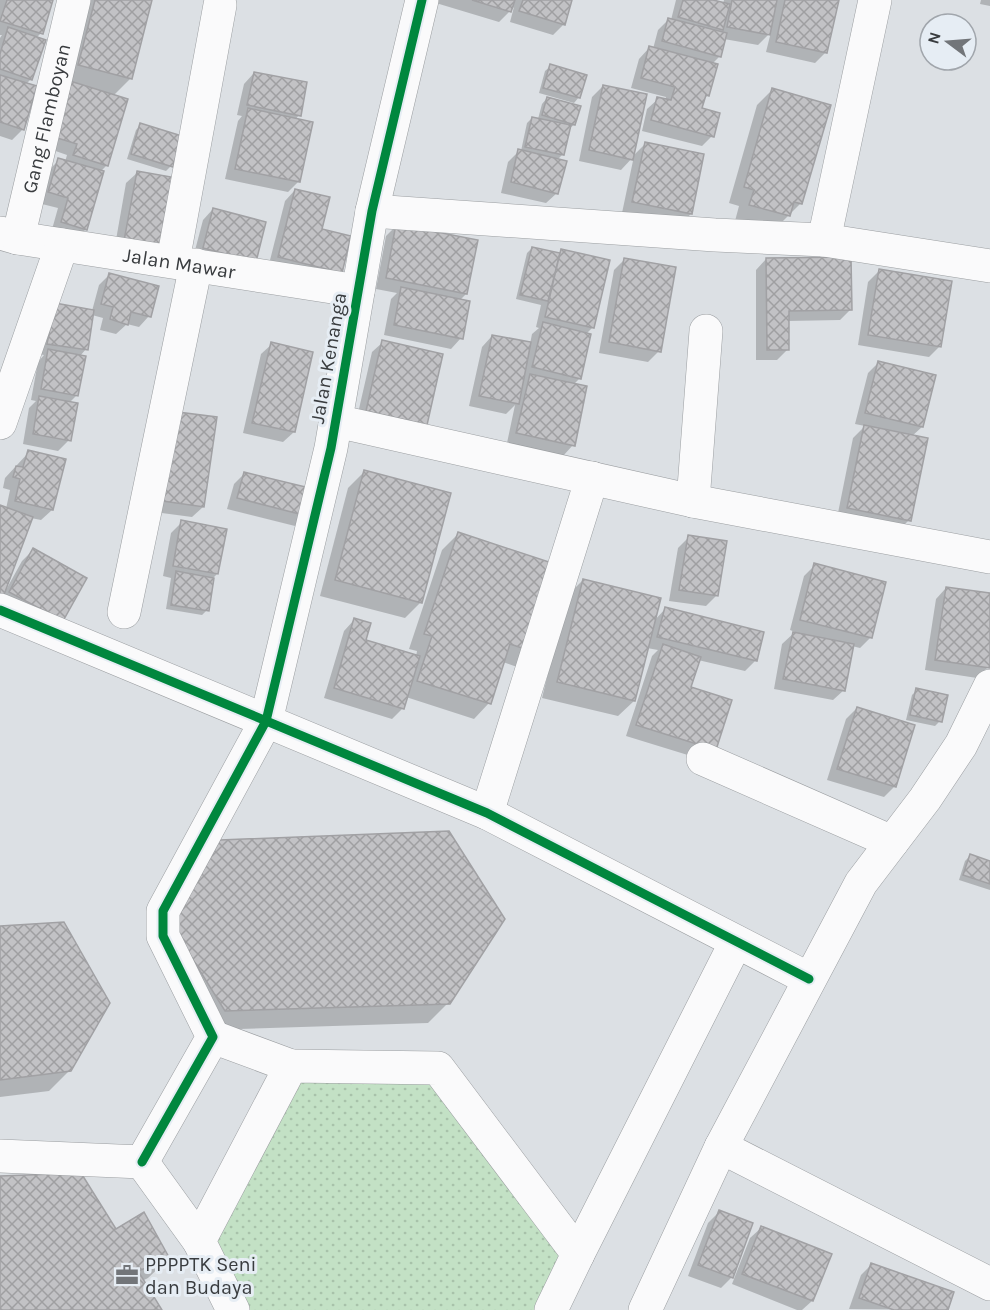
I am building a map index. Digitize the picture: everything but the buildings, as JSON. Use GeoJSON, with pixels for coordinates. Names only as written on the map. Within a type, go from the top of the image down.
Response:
{"type":"FeatureCollection","features":[{"type":"Feature","properties":{"kind":"street","name":"Gang Flamboyan"},"geometry":{"type":"LineString","coordinates":[[9,236],[74,0]]}},
{"type":"Feature","properties":{"kind":"street","name":"Jalan Kenanga"},"geometry":{"type":"LineString","coordinates":[[213,1037],[163,936],[163,911],[266,721],[336,421],[372,211],[422,0]]}},
{"type":"Feature","properties":{"kind":"street"},"geometry":{"type":"LineString","coordinates":[[824,240],[875,0]]}},
{"type":"Feature","properties":{"kind":"street"},"geometry":{"type":"LineString","coordinates":[[124,612],[184,263],[220,5]]}},
{"type":"Feature","properties":{"kind":"street"},"geometry":{"type":"LineString","coordinates":[[372,211],[824,240],[990,266]]}},
{"type":"Feature","properties":{"kind":"street","name":"Jalan Mawar"},"geometry":{"type":"LineString","coordinates":[[9,236],[358,291]]}},
{"type":"Feature","properties":{"kind":"street"},"geometry":{"type":"LineString","coordinates":[[0,423],[62,245]]}},
{"type":"Feature","properties":{"kind":"street"},"geometry":{"type":"LineString","coordinates":[[693,501],[706,330]]}},
{"type":"Feature","properties":{"kind":"street"},"geometry":{"type":"LineString","coordinates":[[336,421],[693,501],[990,557]]}},
{"type":"Feature","properties":{"kind":"street"},"geometry":{"type":"LineString","coordinates":[[487,813],[592,478]]}},
{"type":"Feature","properties":{"kind":"street"},"geometry":{"type":"LineString","coordinates":[[0,610],[487,813],[809,979]]}},
{"type":"Feature","properties":{"kind":"street"},"geometry":{"type":"LineString","coordinates":[[645,1310],[721,1147],[861,883],[925,799],[960,745],[990,686]]}},
{"type":"Feature","properties":{"kind":"street"},"geometry":{"type":"LineString","coordinates":[[703,759],[892,842]]}},
{"type":"Feature","properties":{"kind":"street"},"geometry":{"type":"LineString","coordinates":[[551,1310],[736,942]]}},
{"type":"Feature","properties":{"kind":"street"},"geometry":{"type":"LineString","coordinates":[[142,1162],[213,1037],[291,1066],[438,1068],[578,1254]]}},
{"type":"Feature","properties":{"kind":"street"},"geometry":{"type":"LineString","coordinates":[[199,1241],[291,1066]]}},
{"type":"Feature","properties":{"kind":"street"},"geometry":{"type":"LineString","coordinates":[[721,1147],[990,1284]]}},
{"type":"Feature","properties":{"kind":"street"},"geometry":{"type":"LineString","coordinates":[[0,1156],[142,1162]]}},
{"type":"Feature","properties":{"kind":"street"},"geometry":{"type":"LineString","coordinates":[[142,1162],[199,1241],[233,1310]]}},
{"type":"Feature","properties":{"kind":"street"},"geometry":{"type":"LineString","coordinates":[[981,1310],[990,1289]]}},
{"type":"Feature","properties":{"kind":"green space"},"geometry":{"type":"Polygon","coordinates":[[[291,1066],[438,1068],[578,1254],[551,1310],[233,1310],[199,1241],[291,1066]]]}},
{"type":"Feature","properties":{"kind":"cycle path"},"geometry":{"type":"LineString","coordinates":[[142,1162],[213,1037],[163,936],[163,911],[266,721],[331,448],[372,211],[422,0]]}},
{"type":"Feature","properties":{"kind":"cycle path"},"geometry":{"type":"LineString","coordinates":[[0,610],[487,813],[809,979]]}},
{"type":"Feature","properties":{"kind":"place","name":"PPPPTK Seni dan Budaya"},"geometry":{"type":"Point","coordinates":[127,1275]}}]}
